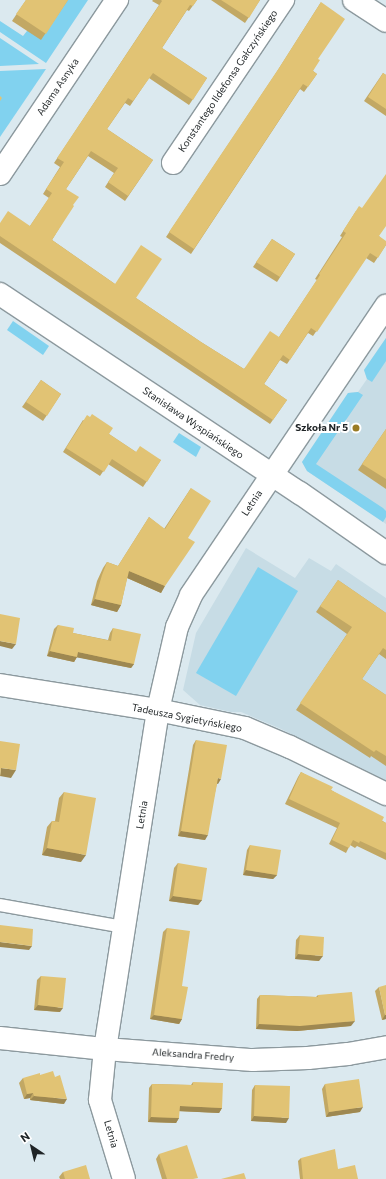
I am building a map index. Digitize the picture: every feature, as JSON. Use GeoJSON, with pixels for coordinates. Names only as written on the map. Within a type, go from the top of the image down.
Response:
{"type":"FeatureCollection","features":[{"type":"Feature","properties":{"kind":"street","name":"Adama Asnyka"},"geometry":{"type":"LineString","coordinates":[[0,174],[116,0]]}},
{"type":"Feature","properties":{"kind":"street","name":"Konstantego Ildefonsa Gałczyńskiego"},"geometry":{"type":"LineString","coordinates":[[173,163],[283,0]]}},
{"type":"Feature","properties":{"kind":"street"},"geometry":{"type":"LineString","coordinates":[[354,0],[386,21]]}},
{"type":"Feature","properties":{"kind":"street","name":"Stanisława Wyspiańskiego"},"geometry":{"type":"LineString","coordinates":[[0,294],[271,474],[386,553]]}},
{"type":"Feature","properties":{"kind":"street","name":"Letnia"},"geometry":{"type":"LineString","coordinates":[[124,1179],[100,1100],[124,927],[158,710],[177,627],[191,595],[271,474],[386,306]]}},
{"type":"Feature","properties":{"kind":"street","name":"Tadeusza Sygietyńskiego"},"geometry":{"type":"LineString","coordinates":[[0,685],[158,710],[245,728],[290,747],[386,794]]}},
{"type":"Feature","properties":{"kind":"street","name":"Aleksandra Fredry"},"geometry":{"type":"LineString","coordinates":[[0,1038],[106,1049],[253,1060],[308,1058],[348,1054],[386,1047]]}},
{"type":"Feature","properties":{"kind":"lane"},"geometry":{"type":"LineString","coordinates":[[0,905],[124,927]]}},
{"type":"Feature","properties":{"kind":"shaded area"},"geometry":{"type":"Polygon","coordinates":[[[68,0],[88,0],[46,63],[0,32],[0,21],[23,36],[27,31],[68,0]]]}},
{"type":"Feature","properties":{"kind":"shaded area"},"geometry":{"type":"Polygon","coordinates":[[[0,38],[39,64],[0,66],[0,38]]]}},
{"type":"Feature","properties":{"kind":"shaded area"},"geometry":{"type":"Polygon","coordinates":[[[46,69],[0,137],[0,71],[46,69]]]}},
{"type":"Feature","properties":{"kind":"shaded area"},"geometry":{"type":"Polygon","coordinates":[[[13,321],[49,346],[43,355],[7,330],[13,321]]]}},
{"type":"Feature","properties":{"kind":"shaded area","name":"Szkoła Nr 5"},"geometry":{"type":"Polygon","coordinates":[[[386,338],[386,524],[307,471],[302,462],[348,393],[358,392],[367,379],[364,370],[386,338]]]}},
{"type":"Feature","properties":{"kind":"shaded area"},"geometry":{"type":"Polygon","coordinates":[[[386,338],[386,361],[372,382],[367,379],[364,370],[386,338]]]}},
{"type":"Feature","properties":{"kind":"shaded area"},"geometry":{"type":"Polygon","coordinates":[[[358,392],[363,395],[316,464],[383,508],[386,511],[386,517],[383,522],[307,471],[302,462],[348,393],[358,392]]]}},
{"type":"Feature","properties":{"kind":"shaded area"},"geometry":{"type":"Polygon","coordinates":[[[179,433],[201,447],[196,457],[173,442],[179,433]]]}},
{"type":"Feature","properties":{"kind":"shaded area"},"geometry":{"type":"Polygon","coordinates":[[[246,548],[295,578],[309,558],[331,571],[336,564],[386,598],[386,781],[279,728],[241,712],[231,712],[200,705],[183,690],[196,633],[246,548]]]}},
{"type":"Feature","properties":{"kind":"shaded area"},"geometry":{"type":"Polygon","coordinates":[[[258,567],[298,591],[236,696],[196,673],[258,567]]]}},
{"type":"Feature","properties":{"kind":"building"},"geometry":{"type":"Polygon","coordinates":[[[26,0],[68,0],[46,34],[16,14],[26,0]]]}},
{"type":"Feature","properties":{"kind":"building"},"geometry":{"type":"Polygon","coordinates":[[[161,0],[197,0],[193,6],[190,5],[162,48],[207,78],[193,100],[153,73],[133,101],[128,98],[107,129],[153,160],[128,196],[108,182],[118,168],[91,151],[66,189],[79,197],[52,240],[115,284],[141,245],[162,259],[136,298],[244,369],[270,331],[279,337],[346,233],[343,231],[359,206],[362,208],[386,174],[386,226],[379,236],[386,241],[386,245],[378,258],[370,253],[317,332],[311,328],[290,360],[283,355],[264,384],[287,400],[273,420],[0,236],[0,223],[8,211],[30,226],[52,193],[46,189],[64,162],[57,158],[162,1],[161,0]]]}},
{"type":"Feature","properties":{"kind":"building"},"geometry":{"type":"Polygon","coordinates":[[[221,0],[260,0],[249,18],[221,0]]]}},
{"type":"Feature","properties":{"kind":"building"},"geometry":{"type":"Polygon","coordinates":[[[321,2],[345,19],[318,59],[320,60],[313,71],[317,74],[308,87],[303,84],[194,249],[169,232],[279,68],[321,2]]]}},
{"type":"Feature","properties":{"kind":"building"},"geometry":{"type":"Polygon","coordinates":[[[383,73],[386,75],[386,109],[368,97],[383,73]]]}},
{"type":"Feature","properties":{"kind":"building"},"geometry":{"type":"Polygon","coordinates":[[[272,239],[295,254],[280,277],[256,262],[272,239]]]}},
{"type":"Feature","properties":{"kind":"building"},"geometry":{"type":"Polygon","coordinates":[[[41,380],[61,394],[47,416],[26,402],[41,380]]]}},
{"type":"Feature","properties":{"kind":"building"},"geometry":{"type":"Polygon","coordinates":[[[92,414],[113,428],[109,434],[136,452],[140,446],[161,460],[147,482],[112,459],[104,472],[66,448],[87,415],[90,417],[92,414]]]}},
{"type":"Feature","properties":{"kind":"building"},"geometry":{"type":"Polygon","coordinates":[[[386,429],[386,479],[362,464],[386,429]]]}},
{"type":"Feature","properties":{"kind":"building"},"geometry":{"type":"Polygon","coordinates":[[[191,488],[211,501],[188,538],[195,542],[165,586],[129,571],[121,605],[95,599],[107,562],[118,566],[149,517],[165,529],[191,488]]]}},
{"type":"Feature","properties":{"kind":"building"},"geometry":{"type":"Polygon","coordinates":[[[338,580],[386,613],[386,650],[383,648],[362,679],[386,695],[386,756],[376,750],[374,752],[300,703],[352,627],[320,606],[338,580]]]}},
{"type":"Feature","properties":{"kind":"building"},"geometry":{"type":"Polygon","coordinates":[[[0,614],[20,618],[16,644],[0,641],[0,614]]]}},
{"type":"Feature","properties":{"kind":"building"},"geometry":{"type":"Polygon","coordinates":[[[58,625],[74,628],[73,633],[111,641],[113,628],[141,634],[134,664],[78,652],[77,657],[50,651],[58,625]]]}},
{"type":"Feature","properties":{"kind":"building"},"geometry":{"type":"Polygon","coordinates":[[[196,740],[227,745],[221,779],[218,778],[208,835],[181,831],[196,740]]]}},
{"type":"Feature","properties":{"kind":"building"},"geometry":{"type":"Polygon","coordinates":[[[0,741],[20,744],[16,770],[1,768],[0,777],[0,741]]]}},
{"type":"Feature","properties":{"kind":"building"},"geometry":{"type":"Polygon","coordinates":[[[301,772],[333,787],[331,790],[384,817],[382,821],[386,823],[386,853],[360,841],[359,843],[353,840],[349,848],[332,840],[340,823],[289,799],[301,772]]]}},
{"type":"Feature","properties":{"kind":"building"},"geometry":{"type":"Polygon","coordinates":[[[64,792],[96,798],[86,855],[47,848],[52,821],[59,822],[64,792]]]}},
{"type":"Feature","properties":{"kind":"building"},"geometry":{"type":"Polygon","coordinates":[[[250,845],[281,850],[277,875],[246,870],[250,845]]]}},
{"type":"Feature","properties":{"kind":"building"},"geometry":{"type":"Polygon","coordinates":[[[178,863],[207,868],[202,900],[173,896],[178,863]]]}},
{"type":"Feature","properties":{"kind":"building"},"geometry":{"type":"Polygon","coordinates":[[[0,925],[33,929],[32,946],[0,942],[0,925]]]}},
{"type":"Feature","properties":{"kind":"building"},"geometry":{"type":"Polygon","coordinates":[[[167,928],[190,931],[182,986],[188,987],[182,1019],[154,1015],[167,928]]]}},
{"type":"Feature","properties":{"kind":"building"},"geometry":{"type":"Polygon","coordinates":[[[300,935],[324,937],[323,956],[298,954],[300,935]]]}},
{"type":"Feature","properties":{"kind":"building"},"geometry":{"type":"Polygon","coordinates":[[[41,976],[66,978],[63,1008],[38,1005],[41,976]]]}},
{"type":"Feature","properties":{"kind":"building"},"geometry":{"type":"Polygon","coordinates":[[[386,985],[386,1015],[385,1015],[379,987],[386,985]]]}},
{"type":"Feature","properties":{"kind":"building"},"geometry":{"type":"Polygon","coordinates":[[[352,992],[355,1021],[300,1026],[259,1024],[260,995],[318,997],[318,995],[352,992]]]}},
{"type":"Feature","properties":{"kind":"building"},"geometry":{"type":"Polygon","coordinates":[[[53,1071],[55,1077],[60,1075],[67,1099],[34,1096],[33,1093],[27,1094],[23,1078],[53,1071]]]}},
{"type":"Feature","properties":{"kind":"building"},"geometry":{"type":"Polygon","coordinates":[[[359,1079],[363,1107],[329,1112],[325,1084],[359,1079]]]}},
{"type":"Feature","properties":{"kind":"building"},"geometry":{"type":"Polygon","coordinates":[[[193,1082],[223,1083],[222,1108],[180,1106],[179,1118],[151,1117],[152,1084],[193,1085],[193,1082]]]}},
{"type":"Feature","properties":{"kind":"building"},"geometry":{"type":"Polygon","coordinates":[[[255,1085],[290,1086],[289,1118],[254,1116],[255,1085]]]}},
{"type":"Feature","properties":{"kind":"building"},"geometry":{"type":"Polygon","coordinates":[[[187,1145],[198,1178],[167,1179],[159,1154],[187,1145]]]}},
{"type":"Feature","properties":{"kind":"building"},"geometry":{"type":"Polygon","coordinates":[[[335,1149],[338,1169],[355,1165],[358,1179],[303,1179],[301,1158],[335,1149]]]}},
{"type":"Feature","properties":{"kind":"building"},"geometry":{"type":"Polygon","coordinates":[[[86,1165],[90,1179],[65,1179],[63,1172],[86,1165]]]}},
{"type":"Feature","properties":{"kind":"building"},"geometry":{"type":"Polygon","coordinates":[[[244,1173],[246,1179],[221,1179],[244,1173]]]}},
{"type":"Feature","properties":{"kind":"place","name":"Szkoła Nr 5"},"geometry":{"type":"Point","coordinates":[356,428]}}]}
